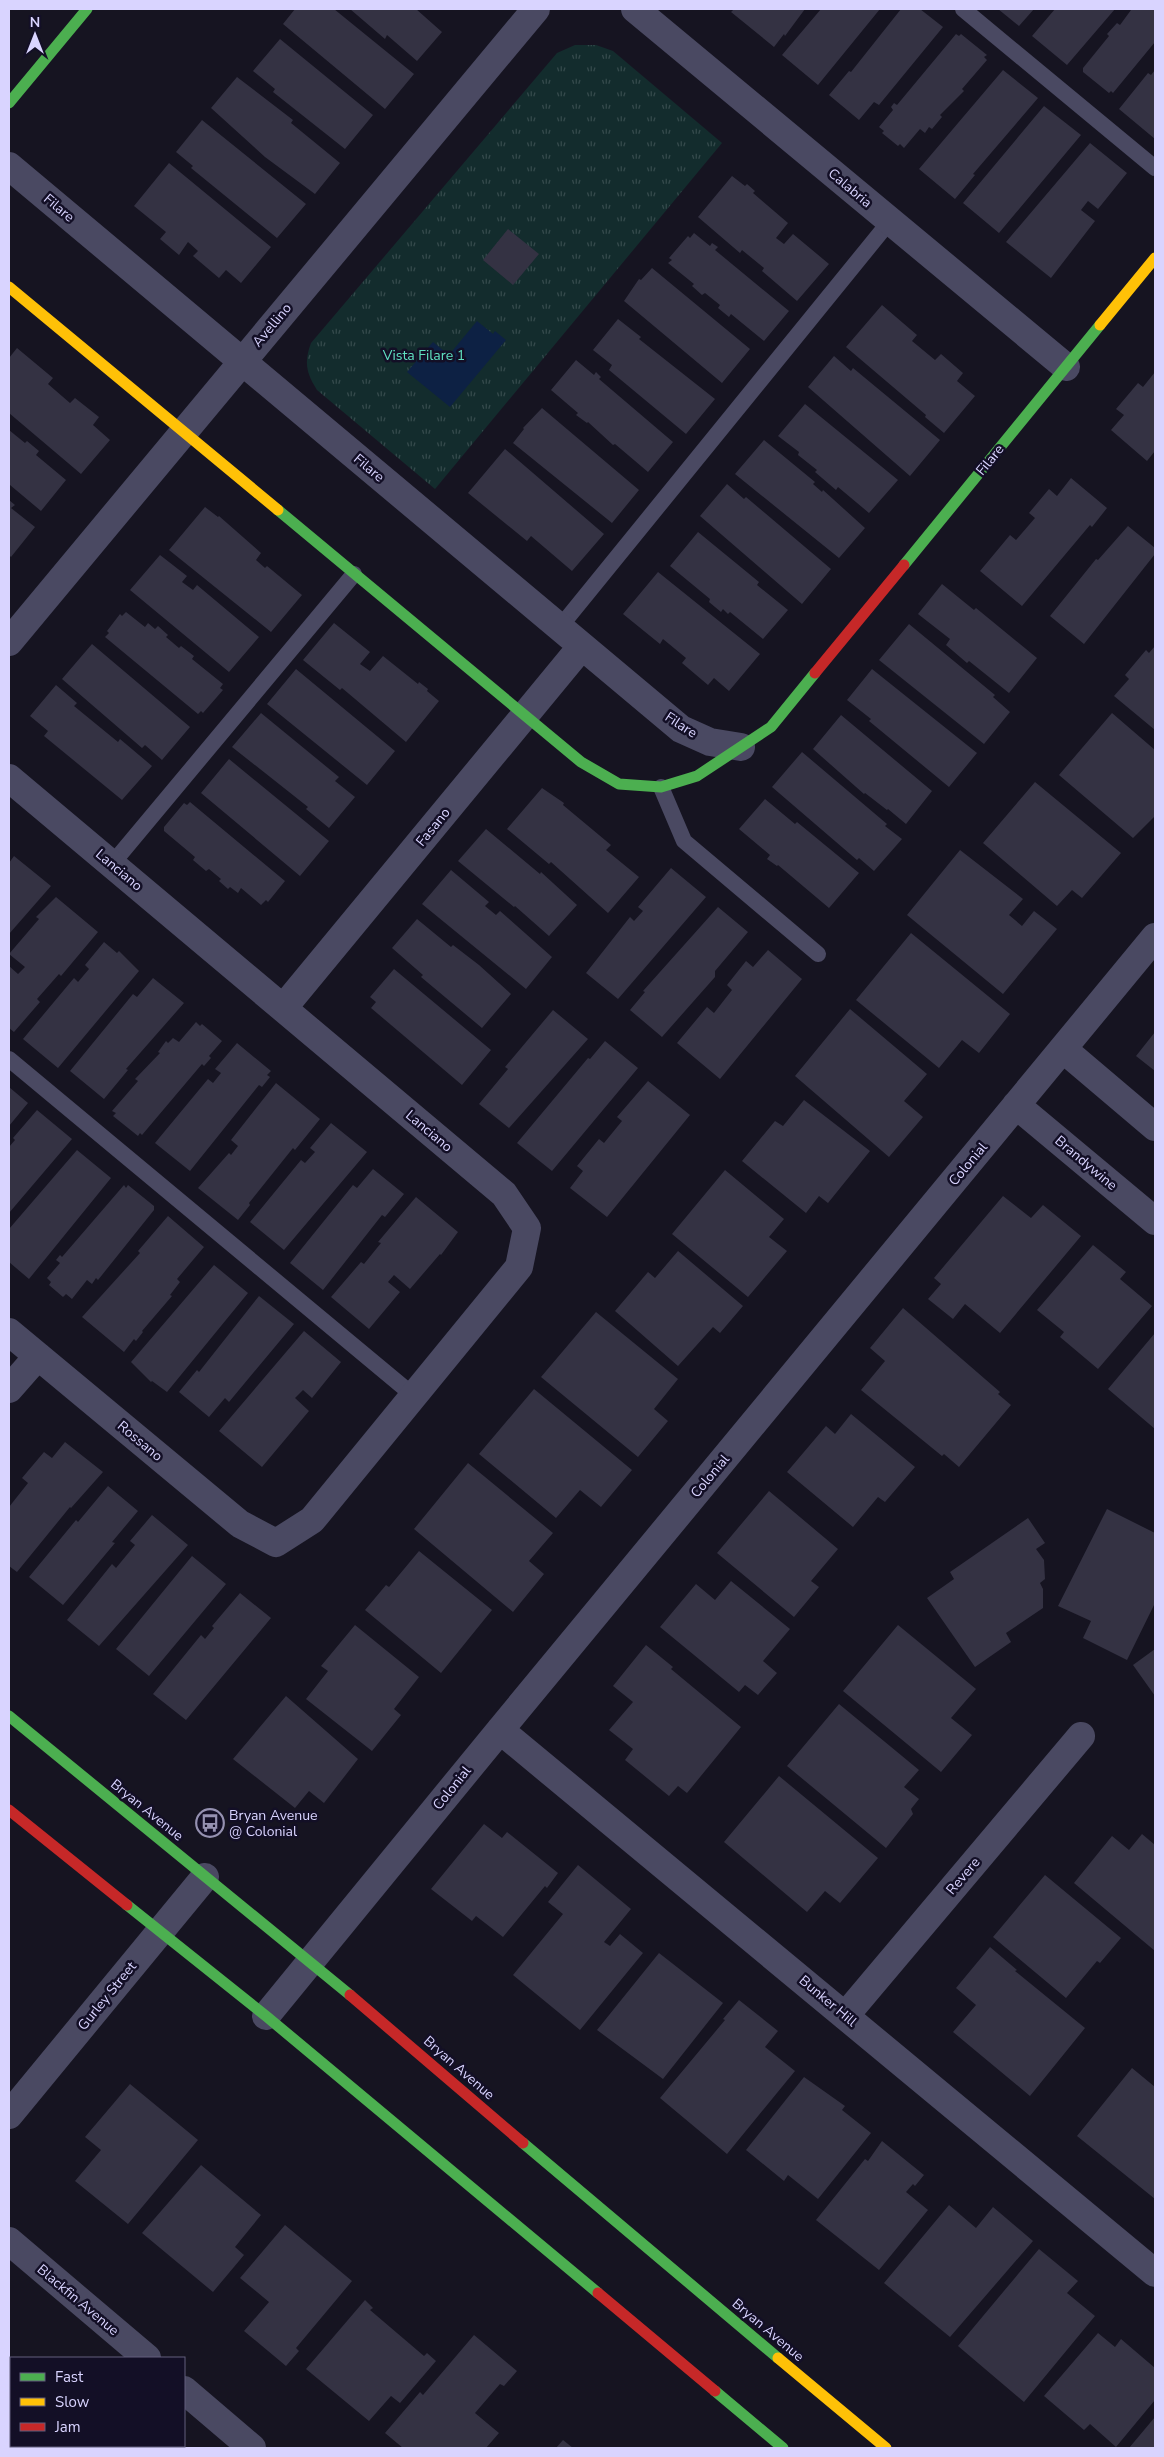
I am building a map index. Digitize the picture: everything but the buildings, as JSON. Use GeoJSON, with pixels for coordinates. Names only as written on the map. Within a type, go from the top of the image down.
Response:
{"type":"FeatureCollection","features":[{"type":"Feature","properties":{"kind":"main road"},"geometry":{"type":"LineString","coordinates":[[9,103],[87,9]]}},
{"type":"Feature","properties":{"kind":"main road","name":"Filare"},"geometry":{"type":"LineString","coordinates":[[9,287],[580,762],[619,784],[661,786],[697,776],[771,727],[1155,258]]}},
{"type":"Feature","properties":{"kind":"main road","name":"Bryan Avenue"},"geometry":{"type":"LineString","coordinates":[[9,1716],[205,1877],[311,1961],[595,2205],[886,2448]]}},
{"type":"Feature","properties":{"kind":"main road"},"geometry":{"type":"LineString","coordinates":[[9,1810],[266,2016],[783,2448]]}},
{"type":"Feature","properties":{"kind":"street","name":"Avellino"},"geometry":{"type":"LineString","coordinates":[[9,642],[536,9]]}},
{"type":"Feature","properties":{"kind":"street","name":"Calabria"},"geometry":{"type":"LineString","coordinates":[[635,9],[1066,367]]}},
{"type":"Feature","properties":{"kind":"street","name":"Filare"},"geometry":{"type":"LineString","coordinates":[[9,166],[681,729],[710,742],[741,747]]}},
{"type":"Feature","properties":{"kind":"street","name":"Fasano"},"geometry":{"type":"LineString","coordinates":[[284,1007],[582,646]]}},
{"type":"Feature","properties":{"kind":"street","name":"Lanciano"},"geometry":{"type":"LineString","coordinates":[[9,778],[284,1007],[504,1194],[527,1228],[519,1267],[312,1520],[276,1543]]}},
{"type":"Feature","properties":{"kind":"street","name":"Colonial"},"geometry":{"type":"LineString","coordinates":[[266,2016],[1155,937]]}},
{"type":"Feature","properties":{"kind":"street"},"geometry":{"type":"LineString","coordinates":[[1063,1049],[1155,1126]]}},
{"type":"Feature","properties":{"kind":"street","name":"Brandywine"},"geometry":{"type":"LineString","coordinates":[[1016,1105],[1155,1221]]}},
{"type":"Feature","properties":{"kind":"street","name":"Rossano"},"geometry":{"type":"LineString","coordinates":[[9,1332],[240,1524],[276,1543]]}},
{"type":"Feature","properties":{"kind":"street"},"geometry":{"type":"LineString","coordinates":[[9,1389],[38,1356]]}},
{"type":"Feature","properties":{"kind":"street","name":"Bunker Hill"},"geometry":{"type":"LineString","coordinates":[[500,1730],[1155,2273]]}},
{"type":"Feature","properties":{"kind":"street","name":"Revere"},"geometry":{"type":"LineString","coordinates":[[845,2016],[1080,1736]]}},
{"type":"Feature","properties":{"kind":"street","name":"Gurley Street"},"geometry":{"type":"LineString","coordinates":[[9,2115],[205,1877]]}},
{"type":"Feature","properties":{"kind":"street","name":"Blackfin Avenue"},"geometry":{"type":"LineString","coordinates":[[9,2241],[146,2357]]}},
{"type":"Feature","properties":{"kind":"street"},"geometry":{"type":"LineString","coordinates":[[185,2391],[252,2448]]}},
{"type":"Feature","properties":{"kind":"lane"},"geometry":{"type":"LineString","coordinates":[[963,9],[1155,168]]}},
{"type":"Feature","properties":{"kind":"lane"},"geometry":{"type":"LineString","coordinates":[[560,627],[890,222]]}},
{"type":"Feature","properties":{"kind":"lane"},"geometry":{"type":"LineString","coordinates":[[112,864],[354,574]]}},
{"type":"Feature","properties":{"kind":"lane"},"geometry":{"type":"LineString","coordinates":[[661,786],[684,841],[818,954]]}},
{"type":"Feature","properties":{"kind":"lane"},"geometry":{"type":"LineString","coordinates":[[9,1059],[414,1396]]}},
{"type":"Feature","properties":{"kind":"green space","name":"Vista Filare 1"},"geometry":{"type":"Polygon","coordinates":[[[575,45],[596,45],[613,51],[722,143],[435,489],[317,390],[310,378],[307,367],[307,356],[311,343],[557,53],[575,45]]]}},
{"type":"Feature","properties":{"kind":"water"},"geometry":{"type":"Polygon","coordinates":[[[477,321],[493,334],[495,331],[506,340],[450,407],[407,372],[433,342],[449,355],[477,321]]]}},
{"type":"Feature","properties":{"kind":"traffic: fast"},"geometry":{"type":"LineString","coordinates":[[9,103],[87,9]]}},
{"type":"Feature","properties":{"kind":"traffic: fast"},"geometry":{"type":"LineString","coordinates":[[904,565],[1100,325]]}},
{"type":"Feature","properties":{"kind":"traffic: fast"},"geometry":{"type":"LineString","coordinates":[[278,510],[581,762],[619,784],[661,787],[697,776],[771,727],[815,673]]}},
{"type":"Feature","properties":{"kind":"traffic: fast"},"geometry":{"type":"LineString","coordinates":[[9,1716],[350,1995]]}},
{"type":"Feature","properties":{"kind":"traffic: fast"},"geometry":{"type":"LineString","coordinates":[[127,1905],[266,2016],[598,2293]]}},
{"type":"Feature","properties":{"kind":"traffic: fast"},"geometry":{"type":"LineString","coordinates":[[523,2143],[778,2358]]}},
{"type":"Feature","properties":{"kind":"traffic: fast"},"geometry":{"type":"LineString","coordinates":[[715,2391],[783,2448]]}},
{"type":"Feature","properties":{"kind":"traffic: slow"},"geometry":{"type":"LineString","coordinates":[[1100,325],[1155,258]]}},
{"type":"Feature","properties":{"kind":"traffic: slow"},"geometry":{"type":"LineString","coordinates":[[9,287],[278,510]]}},
{"type":"Feature","properties":{"kind":"traffic: slow"},"geometry":{"type":"LineString","coordinates":[[778,2358],[886,2448]]}},
{"type":"Feature","properties":{"kind":"traffic: jam"},"geometry":{"type":"LineString","coordinates":[[815,673],[904,565]]}},
{"type":"Feature","properties":{"kind":"traffic: jam"},"geometry":{"type":"LineString","coordinates":[[9,1810],[127,1905]]}},
{"type":"Feature","properties":{"kind":"traffic: jam"},"geometry":{"type":"LineString","coordinates":[[350,1995],[523,2143]]}},
{"type":"Feature","properties":{"kind":"traffic: jam"},"geometry":{"type":"LineString","coordinates":[[598,2293],[715,2391]]}},
{"type":"Feature","properties":{"kind":"place","name":"Bryan Avenue @ Colonial"},"geometry":{"type":"Point","coordinates":[210,1823]}}]}
